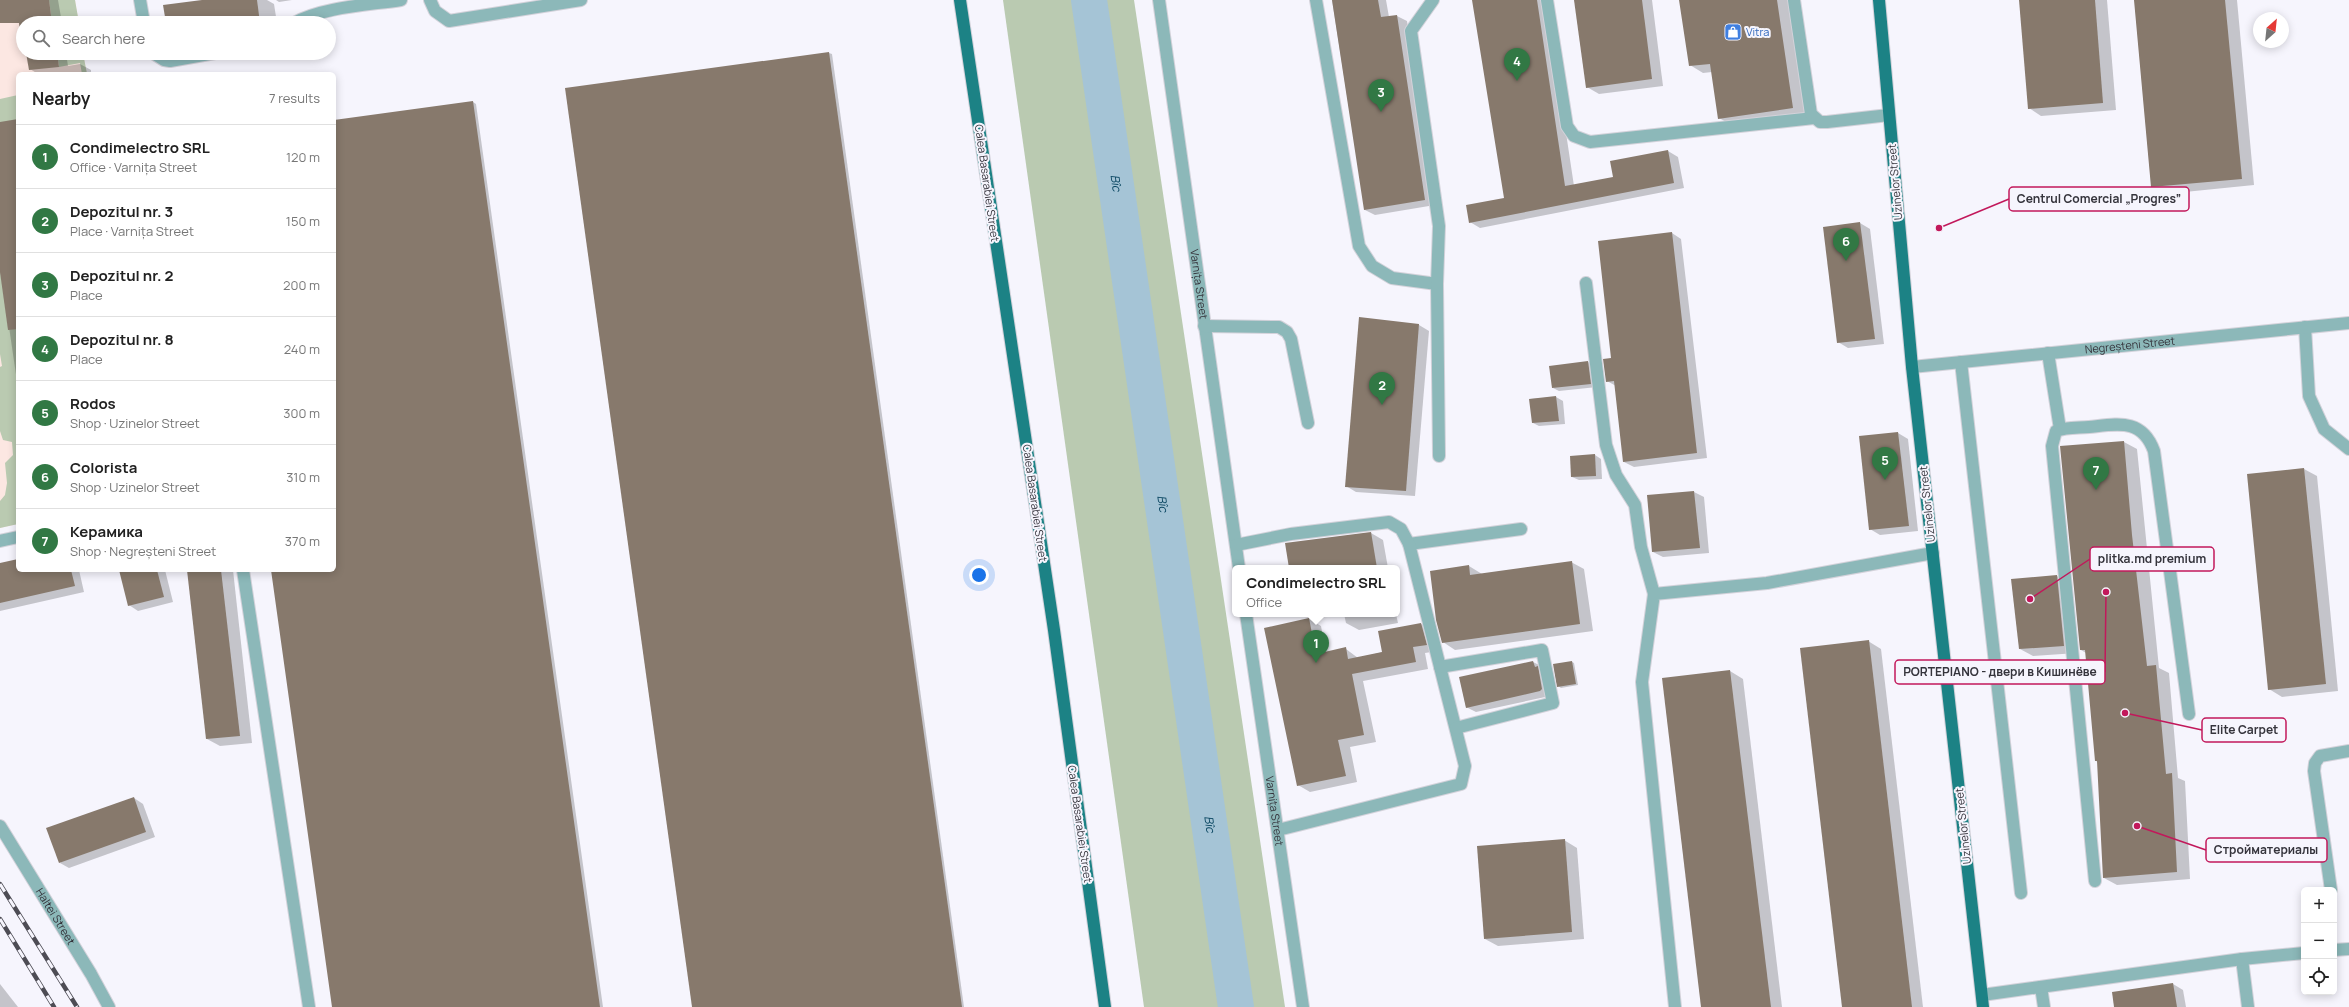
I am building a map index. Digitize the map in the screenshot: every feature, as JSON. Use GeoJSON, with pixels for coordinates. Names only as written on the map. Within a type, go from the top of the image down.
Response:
{"type":"FeatureCollection","features":[{"type":"Feature","properties":{"kind":"main road","name":"Calea Basarabiei Street"},"geometry":{"type":"LineString","coordinates":[[960,0],[1054,630],[1105,1007]]}},
{"type":"Feature","properties":{"kind":"main road","name":"Uzinelor Street"},"geometry":{"type":"LineString","coordinates":[[1879,0],[1912,367],[1983,1001]]}},
{"type":"Feature","properties":{"kind":"street"},"geometry":{"type":"LineString","coordinates":[[140,0],[143,16]]}},
{"type":"Feature","properties":{"kind":"street"},"geometry":{"type":"LineString","coordinates":[[312,16],[401,0]]}},
{"type":"Feature","properties":{"kind":"street"},"geometry":{"type":"LineString","coordinates":[[430,0],[435,11],[449,21],[581,0]]}},
{"type":"Feature","properties":{"kind":"street","name":"Varnița Street"},"geometry":{"type":"LineString","coordinates":[[1159,0],[1239,565]]}},
{"type":"Feature","properties":{"kind":"street"},"geometry":{"type":"LineString","coordinates":[[1316,0],[1359,246],[1372,266],[1392,278],[1437,284]]}},
{"type":"Feature","properties":{"kind":"street"},"geometry":{"type":"LineString","coordinates":[[1433,0],[1411,31],[1439,226],[1437,284],[1439,456]]}},
{"type":"Feature","properties":{"kind":"street"},"geometry":{"type":"LineString","coordinates":[[1548,0],[1567,126],[1574,136],[1590,142],[1814,118],[1827,122],[1889,115]]}},
{"type":"Feature","properties":{"kind":"street"},"geometry":{"type":"LineString","coordinates":[[1794,0],[1811,114],[1814,118]]}},
{"type":"Feature","properties":{"kind":"street"},"geometry":{"type":"LineString","coordinates":[[164,60],[176,60]]}},
{"type":"Feature","properties":{"kind":"street"},"geometry":{"type":"LineString","coordinates":[[1586,283],[1606,445],[1616,475],[1635,505],[1641,547],[1654,594],[1642,682],[1675,1007]]}},
{"type":"Feature","properties":{"kind":"street","name":"Negreșteni Street"},"geometry":{"type":"LineString","coordinates":[[1912,367],[2349,323]]}},
{"type":"Feature","properties":{"kind":"street"},"geometry":{"type":"LineString","coordinates":[[1204,326],[1279,327],[1287,332],[1291,339],[1308,423]]}},
{"type":"Feature","properties":{"kind":"street"},"geometry":{"type":"LineString","coordinates":[[2305,327],[2309,396],[2324,429],[2349,449]]}},
{"type":"Feature","properties":{"kind":"street"},"geometry":{"type":"LineString","coordinates":[[2048,353],[2060,429]]}},
{"type":"Feature","properties":{"kind":"street"},"geometry":{"type":"LineString","coordinates":[[1961,362],[2021,893]]}},
{"type":"Feature","properties":{"kind":"street"},"geometry":{"type":"LineString","coordinates":[[2095,880],[2052,446],[2054,435],[2060,429],[2126,424],[2143,433],[2150,441],[2154,451],[2189,714]]}},
{"type":"Feature","properties":{"kind":"street"},"geometry":{"type":"LineString","coordinates":[[1236,545],[1291,534],[1389,522],[1401,529],[1409,544],[1465,766],[1461,784],[1278,830]]}},
{"type":"Feature","properties":{"kind":"street"},"geometry":{"type":"LineString","coordinates":[[1409,544],[1521,529]]}},
{"type":"Feature","properties":{"kind":"street"},"geometry":{"type":"LineString","coordinates":[[0,541],[16,537]]}},
{"type":"Feature","properties":{"kind":"street"},"geometry":{"type":"LineString","coordinates":[[1654,594],[1767,583],[1933,553]]}},
{"type":"Feature","properties":{"kind":"street"},"geometry":{"type":"LineString","coordinates":[[243,572],[309,1007]]}},
{"type":"Feature","properties":{"kind":"street","name":"Varnița Street"},"geometry":{"type":"LineString","coordinates":[[1246,617],[1303,1007]]}},
{"type":"Feature","properties":{"kind":"street"},"geometry":{"type":"LineString","coordinates":[[1440,667],[1542,650],[1553,703],[1456,728]]}},
{"type":"Feature","properties":{"kind":"street"},"geometry":{"type":"LineString","coordinates":[[2331,887],[2314,772],[2315,763],[2320,756],[2349,751]]}},
{"type":"Feature","properties":{"kind":"street","name":"Haltei Street"},"geometry":{"type":"LineString","coordinates":[[0,826],[91,974],[109,1007]]}},
{"type":"Feature","properties":{"kind":"street"},"geometry":{"type":"LineString","coordinates":[[2337,950],[2349,949]]}},
{"type":"Feature","properties":{"kind":"street"},"geometry":{"type":"LineString","coordinates":[[1983,1001],[2041,987],[2242,959],[2301,953]]}},
{"type":"Feature","properties":{"kind":"street"},"geometry":{"type":"LineString","coordinates":[[2242,959],[2248,1007]]}},
{"type":"Feature","properties":{"kind":"street"},"geometry":{"type":"LineString","coordinates":[[2041,987],[2044,1007]]}},
{"type":"Feature","properties":{"kind":"shaded area"},"geometry":{"type":"Polygon","coordinates":[[[0,0],[75,0],[78,16],[16,16],[16,60],[84,60],[87,72],[16,72],[16,524],[0,528],[0,0]]]}},
{"type":"Feature","properties":{"kind":"green space"},"geometry":{"type":"Polygon","coordinates":[[[49,0],[75,0],[78,16],[51,16],[49,0]]]}},
{"type":"Feature","properties":{"kind":"green space"},"geometry":{"type":"Polygon","coordinates":[[[1003,0],[1134,0],[1285,1007],[1144,1007],[1003,0]]]}},
{"type":"Feature","properties":{"kind":"green space"},"geometry":{"type":"Polygon","coordinates":[[[58,60],[84,60],[87,72],[82,72],[80,63],[59,67],[58,60]]]}},
{"type":"Feature","properties":{"kind":"green space"},"geometry":{"type":"Polygon","coordinates":[[[16,95],[16,524],[0,528],[0,501],[5,495],[7,483],[5,463],[13,455],[12,442],[3,440],[0,431],[0,367],[2,366],[0,354],[0,99],[16,95]]]}},
{"type":"Feature","properties":{"kind":"building"},"geometry":{"type":"Polygon","coordinates":[[[0,0],[49,0],[51,16],[16,16],[16,23],[0,23],[0,0]]]}},
{"type":"Feature","properties":{"kind":"building"},"geometry":{"type":"Polygon","coordinates":[[[202,0],[257,0],[259,16],[165,16],[163,5],[202,0]]]}},
{"type":"Feature","properties":{"kind":"building"},"geometry":{"type":"Polygon","coordinates":[[[1332,0],[1378,0],[1381,17],[1397,15],[1425,200],[1364,210],[1332,0]]]}},
{"type":"Feature","properties":{"kind":"building"},"geometry":{"type":"Polygon","coordinates":[[[1472,0],[1537,0],[1565,186],[1613,177],[1610,161],[1668,150],[1674,183],[1469,223],[1466,205],[1504,198],[1472,0]]]}},
{"type":"Feature","properties":{"kind":"building"},"geometry":{"type":"Polygon","coordinates":[[[1574,0],[1642,0],[1652,79],[1586,88],[1574,0]]]}},
{"type":"Feature","properties":{"kind":"building","name":"Vitra"},"geometry":{"type":"Polygon","coordinates":[[[1679,0],[1777,0],[1793,108],[1718,119],[1710,64],[1689,66],[1679,0]]]}},
{"type":"Feature","properties":{"kind":"building"},"geometry":{"type":"Polygon","coordinates":[[[2019,0],[2095,0],[2103,103],[2028,109],[2019,0]]]}},
{"type":"Feature","properties":{"kind":"building"},"geometry":{"type":"Polygon","coordinates":[[[2134,0],[2225,0],[2242,179],[2151,187],[2134,0]]]}},
{"type":"Feature","properties":{"kind":"building"},"geometry":{"type":"Polygon","coordinates":[[[829,52],[962,1007],[692,1007],[565,88],[829,52]]]}},
{"type":"Feature","properties":{"kind":"building"},"geometry":{"type":"Polygon","coordinates":[[[27,60],[58,60],[59,67],[29,70],[27,60]]]}},
{"type":"Feature","properties":{"kind":"building"},"geometry":{"type":"Polygon","coordinates":[[[473,101],[600,1007],[332,1007],[271,572],[336,572],[336,120],[473,101]]]}},
{"type":"Feature","properties":{"kind":"building"},"geometry":{"type":"Polygon","coordinates":[[[16,119],[16,329],[8,330],[0,272],[0,122],[16,119]]]}},
{"type":"Feature","properties":{"kind":"building"},"geometry":{"type":"Polygon","coordinates":[[[1860,222],[1875,339],[1837,343],[1823,227],[1860,222]]]}},
{"type":"Feature","properties":{"kind":"building"},"geometry":{"type":"Polygon","coordinates":[[[1672,232],[1697,453],[1623,462],[1614,381],[1606,382],[1603,359],[1611,358],[1598,241],[1672,232]]]}},
{"type":"Feature","properties":{"kind":"building"},"geometry":{"type":"Polygon","coordinates":[[[1359,317],[1419,324],[1406,491],[1345,487],[1359,317]]]}},
{"type":"Feature","properties":{"kind":"building"},"geometry":{"type":"Polygon","coordinates":[[[1588,361],[1591,384],[1552,388],[1549,366],[1588,361]]]}},
{"type":"Feature","properties":{"kind":"building"},"geometry":{"type":"Polygon","coordinates":[[[1556,396],[1559,421],[1532,423],[1529,399],[1556,396]]]}},
{"type":"Feature","properties":{"kind":"building"},"geometry":{"type":"Polygon","coordinates":[[[1898,432],[1909,526],[1869,530],[1859,436],[1898,432]]]}},
{"type":"Feature","properties":{"kind":"building"},"geometry":{"type":"Polygon","coordinates":[[[2124,441],[2132,535],[2147,666],[2156,665],[2166,774],[2172,773],[2177,872],[2103,878],[2097,761],[2095,761],[2085,650],[2080,650],[2060,446],[2124,441]]]}},
{"type":"Feature","properties":{"kind":"building"},"geometry":{"type":"Polygon","coordinates":[[[1595,454],[1596,476],[1571,477],[1570,456],[1595,454]]]}},
{"type":"Feature","properties":{"kind":"building"},"geometry":{"type":"Polygon","coordinates":[[[2304,468],[2326,684],[2268,690],[2247,474],[2304,468]]]}},
{"type":"Feature","properties":{"kind":"building"},"geometry":{"type":"Polygon","coordinates":[[[1694,491],[1700,548],[1652,552],[1647,495],[1694,491]]]}},
{"type":"Feature","properties":{"kind":"building"},"geometry":{"type":"Polygon","coordinates":[[[1371,532],[1376,565],[1289,565],[1285,543],[1371,532]]]}},
{"type":"Feature","properties":{"kind":"building"},"geometry":{"type":"Polygon","coordinates":[[[16,559],[16,572],[72,572],[75,586],[0,603],[0,563],[16,559]]]}},
{"type":"Feature","properties":{"kind":"building"},"geometry":{"type":"Polygon","coordinates":[[[1572,561],[1580,624],[1442,643],[1436,620],[1430,571],[1469,565],[1470,575],[1572,561]]]}},
{"type":"Feature","properties":{"kind":"building"},"geometry":{"type":"Polygon","coordinates":[[[120,572],[158,572],[164,597],[128,606],[120,572]]]}},
{"type":"Feature","properties":{"kind":"building"},"geometry":{"type":"Polygon","coordinates":[[[187,572],[221,572],[240,736],[206,739],[187,572]]]}},
{"type":"Feature","properties":{"kind":"building"},"geometry":{"type":"Polygon","coordinates":[[[2057,575],[2064,646],[2019,649],[2011,579],[2057,575]]]}},
{"type":"Feature","properties":{"kind":"building"},"geometry":{"type":"Polygon","coordinates":[[[1309,618],[1316,654],[1346,647],[1348,659],[1382,652],[1378,631],[1421,623],[1427,645],[1413,647],[1416,662],[1352,674],[1364,735],[1338,740],[1346,776],[1297,786],[1264,628],[1309,618]]]}},
{"type":"Feature","properties":{"kind":"building"},"geometry":{"type":"Polygon","coordinates":[[[1869,640],[1912,1007],[1842,1007],[1800,648],[1869,640]]]}},
{"type":"Feature","properties":{"kind":"building"},"geometry":{"type":"Polygon","coordinates":[[[1533,661],[1535,667],[1538,666],[1542,689],[1540,691],[1466,708],[1459,677],[1533,661]]]}},
{"type":"Feature","properties":{"kind":"building"},"geometry":{"type":"Polygon","coordinates":[[[1572,661],[1576,684],[1557,687],[1553,664],[1572,661]]]}},
{"type":"Feature","properties":{"kind":"building"},"geometry":{"type":"Polygon","coordinates":[[[1730,670],[1771,1007],[1701,1007],[1662,678],[1730,670]]]}},
{"type":"Feature","properties":{"kind":"building"},"geometry":{"type":"Polygon","coordinates":[[[134,797],[146,832],[59,863],[46,828],[134,797]]]}},
{"type":"Feature","properties":{"kind":"building"},"geometry":{"type":"Polygon","coordinates":[[[1565,839],[1572,932],[1484,939],[1477,846],[1565,839]]]}},
{"type":"Feature","properties":{"kind":"building"},"geometry":{"type":"Polygon","coordinates":[[[2173,983],[2177,1007],[2114,1007],[2112,992],[2173,983]]]}},
{"type":"Feature","properties":{"kind":"waterway","name":"Bîc"},"geometry":{"type":"LineString","coordinates":[[1089,0],[1236,1007]]}},
{"type":"Feature","properties":{"kind":"railway"},"geometry":{"type":"LineString","coordinates":[[0,884],[77,1007]]}},
{"type":"Feature","properties":{"kind":"railway"},"geometry":{"type":"LineString","coordinates":[[0,919],[54,1007]]}},
{"type":"Feature","properties":{"kind":"place","name":"Vitra"},"geometry":{"type":"Point","coordinates":[1733,32]}},
{"type":"Feature","properties":{"kind":"place","name":"Depozitul nr. 8"},"geometry":{"type":"Point","coordinates":[1517,81]}},
{"type":"Feature","properties":{"kind":"place","name":"Depozitul nr. 2"},"geometry":{"type":"Point","coordinates":[1381,112]}},
{"type":"Feature","properties":{"kind":"place","name":"Centrul Comercial „Progres”"},"geometry":{"type":"Point","coordinates":[1939,228]}},
{"type":"Feature","properties":{"kind":"place","name":"Colorista"},"geometry":{"type":"Point","coordinates":[1846,261]}},
{"type":"Feature","properties":{"kind":"place","name":"Depozitul nr. 3"},"geometry":{"type":"Point","coordinates":[1382,405]}},
{"type":"Feature","properties":{"kind":"place","name":"Rodos"},"geometry":{"type":"Point","coordinates":[1885,480]}},
{"type":"Feature","properties":{"kind":"place","name":"Керамика"},"geometry":{"type":"Point","coordinates":[2096,490]}},
{"type":"Feature","properties":{"kind":"place","name":"PORTEPIANO - двери в Кишинёве"},"geometry":{"type":"Point","coordinates":[2106,592]}},
{"type":"Feature","properties":{"kind":"place","name":"plitka.md premium"},"geometry":{"type":"Point","coordinates":[2030,599]}},
{"type":"Feature","properties":{"kind":"place","name":"Condimelectro SRL"},"geometry":{"type":"Point","coordinates":[1316,663]}},
{"type":"Feature","properties":{"kind":"place","name":"Elite Carpet"},"geometry":{"type":"Point","coordinates":[2125,713]}},
{"type":"Feature","properties":{"kind":"place","name":"Стройматериалы"},"geometry":{"type":"Point","coordinates":[2137,826]}}]}
